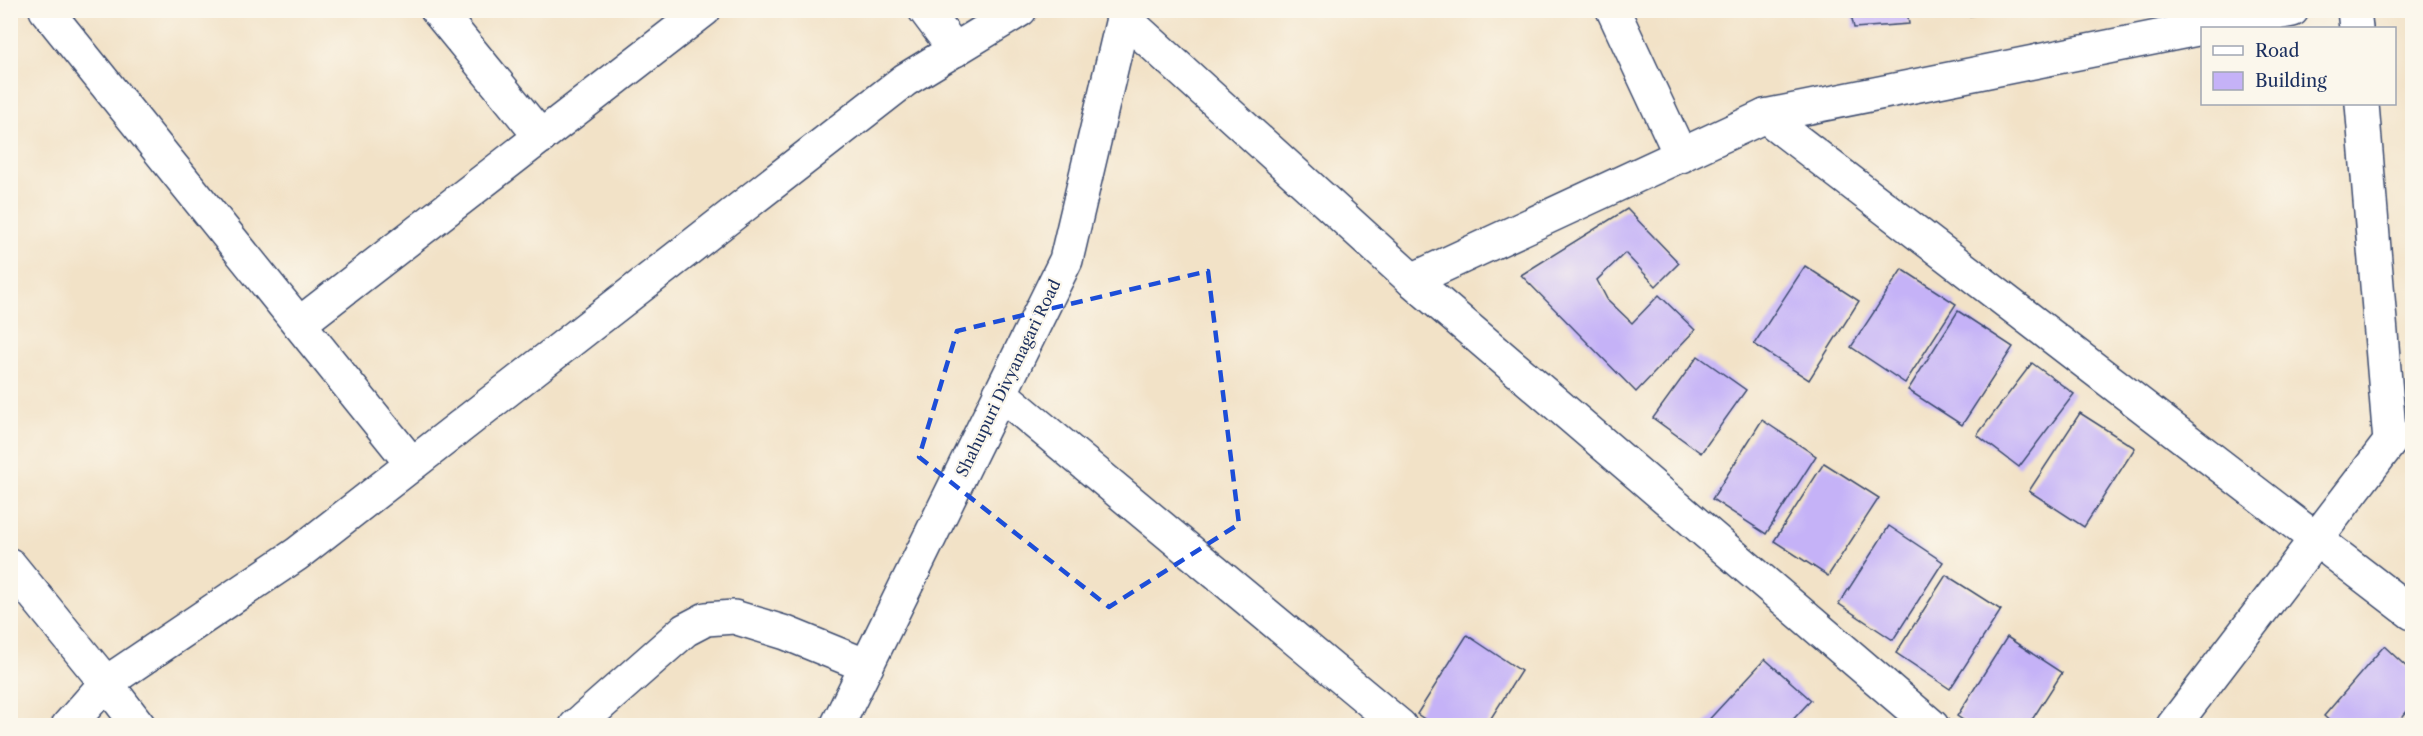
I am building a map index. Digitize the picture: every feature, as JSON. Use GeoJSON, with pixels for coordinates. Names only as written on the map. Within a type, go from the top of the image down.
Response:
{"type":"FeatureCollection","features":[{"type":"Feature","properties":{"kind":"street"},"geometry":{"type":"LineString","coordinates":[[46,10],[412,464]]}},
{"type":"Feature","properties":{"kind":"street"},"geometry":{"type":"LineString","coordinates":[[437,10],[541,137]]}},
{"type":"Feature","properties":{"kind":"street"},"geometry":{"type":"LineString","coordinates":[[299,324],[704,10]]}},
{"type":"Feature","properties":{"kind":"street"},"geometry":{"type":"LineString","coordinates":[[925,10],[955,50]]}},
{"type":"Feature","properties":{"kind":"street"},"geometry":{"type":"LineString","coordinates":[[68,726],[106,683],[297,554],[905,81],[1020,10]]}},
{"type":"Feature","properties":{"kind":"street"},"geometry":{"type":"LineString","coordinates":[[1613,10],[1681,156]]}},
{"type":"Feature","properties":{"kind":"street"},"geometry":{"type":"LineString","coordinates":[[2207,27],[2292,10]]}},
{"type":"Feature","properties":{"kind":"street"},"geometry":{"type":"LineString","coordinates":[[2354,10],[2356,27]]}},
{"type":"Feature","properties":{"kind":"street"},"geometry":{"type":"LineString","coordinates":[[1129,13],[1412,280],[1932,726]]}},
{"type":"Feature","properties":{"kind":"street","name":"Shahupuri Divyanagari Road"},"geometry":{"type":"LineString","coordinates":[[837,726],[1066,260],[1129,13]]}},
{"type":"Feature","properties":{"kind":"street"},"geometry":{"type":"LineString","coordinates":[[1412,280],[1765,116],[2201,28]]}},
{"type":"Feature","properties":{"kind":"street"},"geometry":{"type":"LineString","coordinates":[[2173,726],[2390,442],[2362,105]]}},
{"type":"Feature","properties":{"kind":"street"},"geometry":{"type":"LineString","coordinates":[[1765,116],[2412,613]]}},
{"type":"Feature","properties":{"kind":"street"},"geometry":{"type":"LineString","coordinates":[[1000,393],[1400,726]]}},
{"type":"Feature","properties":{"kind":"street"},"geometry":{"type":"LineString","coordinates":[[10,565],[139,726]]}},
{"type":"Feature","properties":{"kind":"street"},"geometry":{"type":"LineString","coordinates":[[576,726],[685,630],[706,619],[734,617],[786,633],[867,666]]}},
{"type":"Feature","properties":{"kind":"highlighted area"},"geometry":{"type":"Polygon","coordinates":[[[1208,271],[1239,524],[1109,607],[919,457],[957,331],[1208,271]]]}},
{"type":"Feature","properties":{"kind":"building"},"geometry":{"type":"Polygon","coordinates":[[[1850,10],[1907,10],[1909,24],[1854,28],[1850,10]]]}},
{"type":"Feature","properties":{"kind":"building"},"geometry":{"type":"Polygon","coordinates":[[[1935,10],[1992,10],[1993,14],[1936,18],[1935,10]]]}},
{"type":"Feature","properties":{"kind":"building"},"geometry":{"type":"Polygon","coordinates":[[[1627,209],[1679,263],[1656,286],[1625,253],[1597,280],[1607,299],[1632,323],[1659,295],[1695,330],[1636,392],[1521,275],[1627,209]]]}},
{"type":"Feature","properties":{"kind":"building"},"geometry":{"type":"Polygon","coordinates":[[[1805,266],[1859,301],[1809,380],[1754,344],[1805,266]]]}},
{"type":"Feature","properties":{"kind":"building"},"geometry":{"type":"Polygon","coordinates":[[[1902,269],[1956,304],[1905,383],[1851,347],[1902,269]]]}},
{"type":"Feature","properties":{"kind":"building"},"geometry":{"type":"Polygon","coordinates":[[[1958,311],[2013,347],[1962,425],[1908,390],[1958,311]]]}},
{"type":"Feature","properties":{"kind":"building"},"geometry":{"type":"Polygon","coordinates":[[[1698,356],[1746,390],[1701,453],[1653,418],[1698,356]]]}},
{"type":"Feature","properties":{"kind":"building"},"geometry":{"type":"Polygon","coordinates":[[[2032,363],[2074,394],[2019,467],[1977,435],[2032,363]]]}},
{"type":"Feature","properties":{"kind":"building"},"geometry":{"type":"Polygon","coordinates":[[[2080,413],[2135,448],[2084,527],[2029,491],[2080,413]]]}},
{"type":"Feature","properties":{"kind":"building"},"geometry":{"type":"Polygon","coordinates":[[[1762,420],[1816,456],[1766,534],[1712,499],[1762,420]]]}},
{"type":"Feature","properties":{"kind":"building"},"geometry":{"type":"Polygon","coordinates":[[[1824,463],[1879,498],[1828,576],[1774,541],[1824,463]]]}},
{"type":"Feature","properties":{"kind":"building"},"geometry":{"type":"Polygon","coordinates":[[[1889,526],[1943,562],[1893,640],[1839,604],[1889,526]]]}},
{"type":"Feature","properties":{"kind":"building"},"geometry":{"type":"Polygon","coordinates":[[[1946,575],[2001,610],[1950,689],[1896,653],[1946,575]]]}},
{"type":"Feature","properties":{"kind":"building"},"geometry":{"type":"Polygon","coordinates":[[[1467,635],[1521,671],[1486,726],[1435,726],[1417,714],[1467,635]]]}},
{"type":"Feature","properties":{"kind":"building"},"geometry":{"type":"Polygon","coordinates":[[[2007,637],[2062,673],[2028,726],[1972,726],[1957,716],[2007,637]]]}},
{"type":"Feature","properties":{"kind":"building"},"geometry":{"type":"Polygon","coordinates":[[[2384,646],[2412,672],[2412,705],[2395,726],[2335,726],[2324,716],[2384,646]]]}},
{"type":"Feature","properties":{"kind":"building"},"geometry":{"type":"Polygon","coordinates":[[[1765,659],[1811,700],[1787,726],[1703,726],[1765,659]]]}}]}
